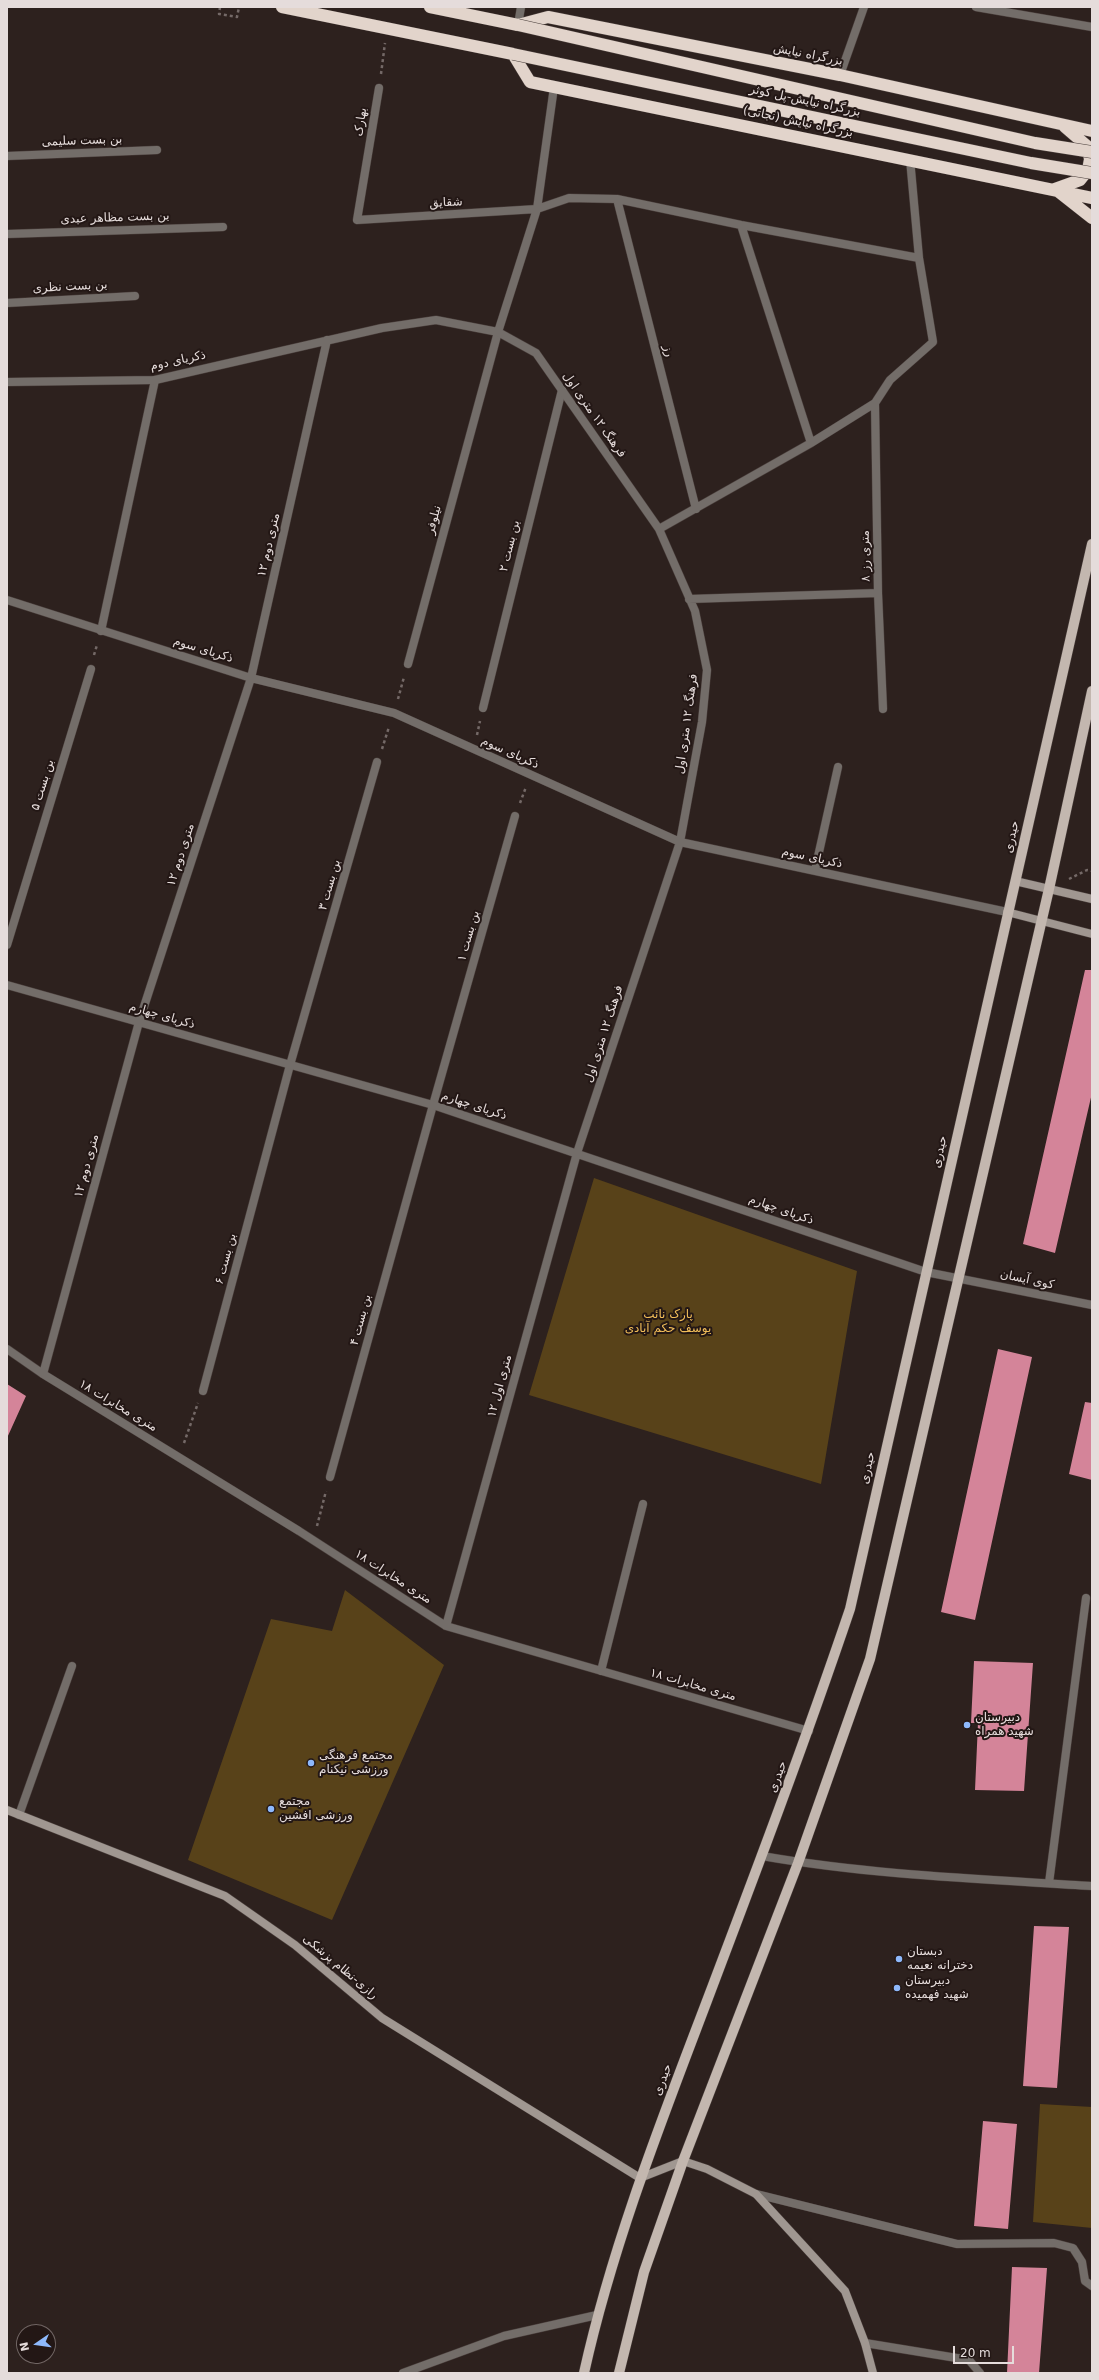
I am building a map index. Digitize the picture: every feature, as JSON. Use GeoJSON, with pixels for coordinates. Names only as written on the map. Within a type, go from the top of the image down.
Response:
{"type":"FeatureCollection","features":[{"type":"Feature","properties":{"kind":"highway","name":"بزرگراه نیایش-پل کوثر"},"geometry":{"type":"LineString","coordinates":[[282,7],[1031,163],[1092,173]]}},
{"type":"Feature","properties":{"kind":"highway","name":"بزرگراه نیایش-پل کوثر"},"geometry":{"type":"LineString","coordinates":[[430,7],[518,25],[1035,143],[1092,152]]}},
{"type":"Feature","properties":{"kind":"highway","name":"بزرگراه نیایش"},"geometry":{"type":"LineString","coordinates":[[518,25],[548,17],[840,75],[1064,127],[1092,131]]}},
{"type":"Feature","properties":{"kind":"highway","name":"بزرگراه نیایش (نجاتی)"},"geometry":{"type":"LineString","coordinates":[[513,54],[530,82],[910,159],[1092,198]]}},
{"type":"Feature","properties":{"kind":"highway"},"geometry":{"type":"LineString","coordinates":[[1064,127],[1092,127]]}},
{"type":"Feature","properties":{"kind":"highway"},"geometry":{"type":"LineString","coordinates":[[1055,189],[1080,180],[1088,170],[1090,159],[1087,146],[1064,127]]}},
{"type":"Feature","properties":{"kind":"highway"},"geometry":{"type":"LineString","coordinates":[[1055,189],[1092,218]]}},
{"type":"Feature","properties":{"kind":"main road","name":"حیدری"},"geometry":{"type":"LineString","coordinates":[[584,2373],[597,2315],[640,2178],[809,1731],[850,1608],[1007,912],[1092,544]]}},
{"type":"Feature","properties":{"kind":"main road"},"geometry":{"type":"LineString","coordinates":[[619,2373],[644,2272],[683,2161],[798,1863],[870,1659],[1042,922],[1092,691]]}},
{"type":"Feature","properties":{"kind":"main road"},"geometry":{"type":"LineString","coordinates":[[1015,881],[1092,899]]}},
{"type":"Feature","properties":{"kind":"main road"},"geometry":{"type":"LineString","coordinates":[[1007,912],[1092,934]]}},
{"type":"Feature","properties":{"kind":"main road","name":"رازی-نظام پزشکی"},"geometry":{"type":"LineString","coordinates":[[7,1810],[225,1896],[296,1945],[382,2018],[640,2178]]}},
{"type":"Feature","properties":{"kind":"main road"},"geometry":{"type":"LineString","coordinates":[[640,2178],[683,2161],[707,2169],[756,2194],[845,2291],[865,2343],[873,2373]]}},
{"type":"Feature","properties":{"kind":"street"},"geometry":{"type":"LineString","coordinates":[[518,25],[521,7]]}},
{"type":"Feature","properties":{"kind":"street"},"geometry":{"type":"LineString","coordinates":[[840,75],[864,7]]}},
{"type":"Feature","properties":{"kind":"street"},"geometry":{"type":"LineString","coordinates":[[976,7],[1092,27]]}},
{"type":"Feature","properties":{"kind":"street"},"geometry":{"type":"LineString","coordinates":[[498,332],[537,209],[554,87]]}},
{"type":"Feature","properties":{"kind":"street","name":"بهارک"},"geometry":{"type":"LineString","coordinates":[[357,220],[378,88]]}},
{"type":"Feature","properties":{"kind":"street","name":"بن بست سلیمی"},"geometry":{"type":"LineString","coordinates":[[7,156],[157,150]]}},
{"type":"Feature","properties":{"kind":"street"},"geometry":{"type":"LineString","coordinates":[[659,529],[811,443],[875,403],[890,380],[933,342],[919,258],[910,159]]}},
{"type":"Feature","properties":{"kind":"street","name":"شقایق"},"geometry":{"type":"LineString","coordinates":[[357,220],[537,209],[569,198],[617,199],[741,225],[919,258]]}},
{"type":"Feature","properties":{"kind":"street","name":"رز"},"geometry":{"type":"LineString","coordinates":[[617,199],[696,509]]}},
{"type":"Feature","properties":{"kind":"street"},"geometry":{"type":"LineString","coordinates":[[741,225],[811,443]]}},
{"type":"Feature","properties":{"kind":"street","name":"بن بست مظاهر عبدی"},"geometry":{"type":"LineString","coordinates":[[7,234],[223,227]]}},
{"type":"Feature","properties":{"kind":"street","name":"بن بست نظری"},"geometry":{"type":"LineString","coordinates":[[7,303],[135,296]]}},
{"type":"Feature","properties":{"kind":"street","name":"فرهنگ ۱۲ متری اول"},"geometry":{"type":"LineString","coordinates":[[327,340],[382,328],[436,320],[498,332],[536,353],[659,529],[694,611],[707,670],[702,722],[680,842],[577,1153]]}},
{"type":"Feature","properties":{"kind":"street","name":"نیلوفر"},"geometry":{"type":"LineString","coordinates":[[408,664],[498,332]]}},
{"type":"Feature","properties":{"kind":"street","name":"ذکریای دوم"},"geometry":{"type":"LineString","coordinates":[[7,382],[155,380],[327,340]]}},
{"type":"Feature","properties":{"kind":"street","name":"۱۲ متری دوم"},"geometry":{"type":"LineString","coordinates":[[43,1374],[139,1022],[251,678],[327,340]]}},
{"type":"Feature","properties":{"kind":"street"},"geometry":{"type":"LineString","coordinates":[[101,631],[155,380]]}},
{"type":"Feature","properties":{"kind":"street","name":"بن بست ۲"},"geometry":{"type":"LineString","coordinates":[[482,708],[562,390]]}},
{"type":"Feature","properties":{"kind":"street","name":"۸ متری رز"},"geometry":{"type":"LineString","coordinates":[[875,403],[878,593],[883,709]]}},
{"type":"Feature","properties":{"kind":"street"},"geometry":{"type":"LineString","coordinates":[[689,599],[878,593]]}},
{"type":"Feature","properties":{"kind":"street","name":"ذکریای سوم"},"geometry":{"type":"LineString","coordinates":[[7,600],[251,678],[394,713],[680,842],[1007,912]]}},
{"type":"Feature","properties":{"kind":"street","name":"بن بست ۵"},"geometry":{"type":"LineString","coordinates":[[7,945],[91,669]]}},
{"type":"Feature","properties":{"kind":"street","name":"بن بست ۳"},"geometry":{"type":"LineString","coordinates":[[290,1065],[377,762]]}},
{"type":"Feature","properties":{"kind":"street"},"geometry":{"type":"LineString","coordinates":[[815,870],[838,767]]}},
{"type":"Feature","properties":{"kind":"street","name":"بن بست ۱"},"geometry":{"type":"LineString","coordinates":[[433,1105],[516,816]]}},
{"type":"Feature","properties":{"kind":"street","name":"ذکریای چهارم"},"geometry":{"type":"LineString","coordinates":[[7,985],[433,1105],[926,1272],[958,1278]]}},
{"type":"Feature","properties":{"kind":"street","name":"بن بست ۶"},"geometry":{"type":"LineString","coordinates":[[202,1391],[290,1065]]}},
{"type":"Feature","properties":{"kind":"street","name":"بن بست ۴"},"geometry":{"type":"LineString","coordinates":[[330,1477],[433,1105]]}},
{"type":"Feature","properties":{"kind":"street","name":"۱۲ متری اول"},"geometry":{"type":"LineString","coordinates":[[446,1626],[577,1153]]}},
{"type":"Feature","properties":{"kind":"street","name":"کوی آیسان"},"geometry":{"type":"LineString","coordinates":[[958,1278],[1092,1306]]}},
{"type":"Feature","properties":{"kind":"street","name":"۱۸ متری مخابرات"},"geometry":{"type":"LineString","coordinates":[[7,1349],[43,1374],[313,1540],[446,1626],[809,1731]]}},
{"type":"Feature","properties":{"kind":"street"},"geometry":{"type":"LineString","coordinates":[[601,1671],[643,1504]]}},
{"type":"Feature","properties":{"kind":"street"},"geometry":{"type":"LineString","coordinates":[[1049,1883],[1086,1598]]}},
{"type":"Feature","properties":{"kind":"street"},"geometry":{"type":"LineString","coordinates":[[19,1815],[72,1666]]}},
{"type":"Feature","properties":{"kind":"street"},"geometry":{"type":"LineString","coordinates":[[762,1856],[798,1863],[893,1872],[1092,1886]]}},
{"type":"Feature","properties":{"kind":"street"},"geometry":{"type":"LineString","coordinates":[[756,2194],[957,2244],[1054,2243],[1073,2248],[1082,2262],[1085,2281],[1092,2286]]}},
{"type":"Feature","properties":{"kind":"street"},"geometry":{"type":"LineString","coordinates":[[403,2373],[504,2336],[597,2315]]}},
{"type":"Feature","properties":{"kind":"street"},"geometry":{"type":"LineString","coordinates":[[865,2343],[969,2360],[980,2373]]}},
{"type":"Feature","properties":{"kind":"path"},"geometry":{"type":"LineString","coordinates":[[220,7],[219,14],[237,17],[239,7]]}},
{"type":"Feature","properties":{"kind":"path"},"geometry":{"type":"LineString","coordinates":[[378,88],[388,28]]}},
{"type":"Feature","properties":{"kind":"path"},"geometry":{"type":"LineString","coordinates":[[91,669],[101,631]]}},
{"type":"Feature","properties":{"kind":"path"},"geometry":{"type":"LineString","coordinates":[[377,762],[394,713],[408,664]]}},
{"type":"Feature","properties":{"kind":"path"},"geometry":{"type":"LineString","coordinates":[[474,750],[482,708]]}},
{"type":"Feature","properties":{"kind":"path"},"geometry":{"type":"LineString","coordinates":[[516,816],[530,775]]}},
{"type":"Feature","properties":{"kind":"path"},"geometry":{"type":"LineString","coordinates":[[179,1457],[202,1391]]}},
{"type":"Feature","properties":{"kind":"path"},"geometry":{"type":"LineString","coordinates":[[313,1540],[330,1477]]}},
{"type":"Feature","properties":{"kind":"green space","name":"پارک نائب یوسف حکم آبادی"},"geometry":{"type":"Polygon","coordinates":[[[594,1178],[857,1271],[821,1484],[529,1395],[594,1178]]]}},
{"type":"Feature","properties":{"kind":"green space","name":"مجتمع فرهنگی ورزشی نیکنام"},"geometry":{"type":"Polygon","coordinates":[[[345,1590],[444,1665],[332,1920],[188,1860],[271,1619],[332,1631],[345,1590]]]}},
{"type":"Feature","properties":{"kind":"green space"},"geometry":{"type":"Polygon","coordinates":[[[1040,2104],[1092,2107],[1092,2228],[1033,2222],[1040,2104]]]}},
{"type":"Feature","properties":{"kind":"building"},"geometry":{"type":"Polygon","coordinates":[[[1085,970],[1092,970],[1092,1093],[1055,1253],[1023,1244],[1085,970]]]}},
{"type":"Feature","properties":{"kind":"building"},"geometry":{"type":"Polygon","coordinates":[[[998,1349],[1032,1357],[975,1620],[941,1612],[998,1349]]]}},
{"type":"Feature","properties":{"kind":"building"},"geometry":{"type":"Polygon","coordinates":[[[7,1384],[26,1396],[7,1438],[7,1384]]]}},
{"type":"Feature","properties":{"kind":"building"},"geometry":{"type":"Polygon","coordinates":[[[1085,1402],[1092,1403],[1092,1480],[1069,1474],[1085,1402]]]}},
{"type":"Feature","properties":{"kind":"building"},"geometry":{"type":"Polygon","coordinates":[[[974,1661],[1033,1663],[1024,1791],[975,1790],[978,1723],[971,1723],[974,1661]]]}},
{"type":"Feature","properties":{"kind":"building"},"geometry":{"type":"Polygon","coordinates":[[[1034,1926],[1069,1927],[1057,2088],[1023,2086],[1034,1926]]]}},
{"type":"Feature","properties":{"kind":"building"},"geometry":{"type":"Polygon","coordinates":[[[983,2121],[1017,2124],[1008,2229],[974,2226],[983,2121]]]}},
{"type":"Feature","properties":{"kind":"building"},"geometry":{"type":"Polygon","coordinates":[[[1012,2267],[1047,2268],[1039,2373],[1007,2373],[1012,2267]]]}},
{"type":"Feature","properties":{"kind":"place","name":"دبیرستان شهید همراه"},"geometry":{"type":"Point","coordinates":[967,1725]}},
{"type":"Feature","properties":{"kind":"place","name":"مجتمع فرهنگی ورزشی نیکنام"},"geometry":{"type":"Point","coordinates":[311,1763]}},
{"type":"Feature","properties":{"kind":"place","name":"مجتمع ورزشی افشین"},"geometry":{"type":"Point","coordinates":[271,1809]}},
{"type":"Feature","properties":{"kind":"place","name":"دبستان دخترانه نعیمه"},"geometry":{"type":"Point","coordinates":[899,1959]}},
{"type":"Feature","properties":{"kind":"place","name":"دبیرستان شهید فهمیده"},"geometry":{"type":"Point","coordinates":[897,1988]}}]}
